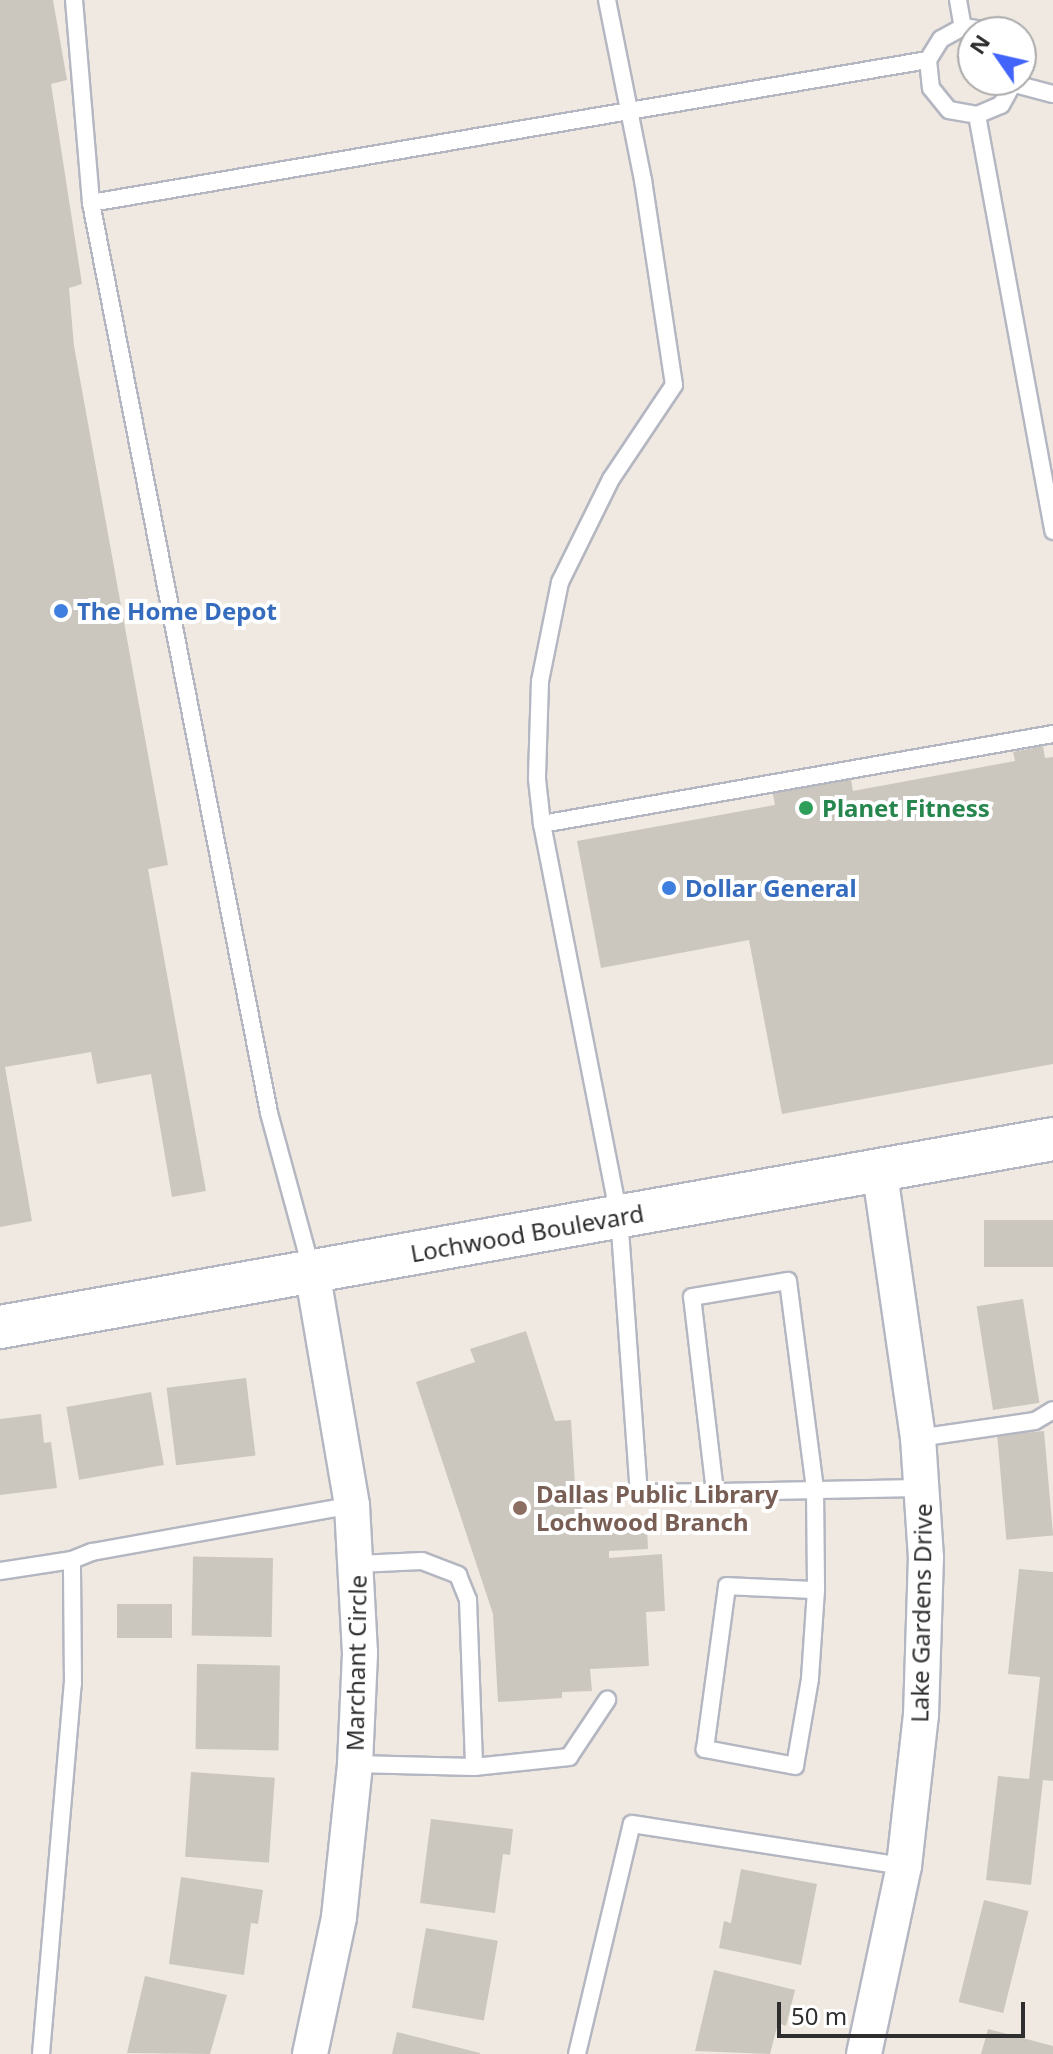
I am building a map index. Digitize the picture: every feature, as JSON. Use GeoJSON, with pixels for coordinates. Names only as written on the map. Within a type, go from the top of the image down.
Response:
{"type":"FeatureCollection","features":[{"type":"Feature","properties":{"kind":"street","name":"Lochwood Boulevard"},"geometry":{"type":"LineString","coordinates":[[0,1327],[1053,1139]]}},
{"type":"Feature","properties":{"kind":"street","name":"Lake Gardens Drive"},"geometry":{"type":"LineString","coordinates":[[864,2054],[904,1866],[921,1715],[926,1558],[918,1438],[879,1169]]}},
{"type":"Feature","properties":{"kind":"street","name":"Marchant Circle"},"geometry":{"type":"LineString","coordinates":[[310,2054],[339,1917],[355,1764],[358,1564],[352,1505],[312,1272]]}},
{"type":"Feature","properties":{"kind":"lane"},"geometry":{"type":"LineString","coordinates":[[74,0],[91,203],[269,1113],[312,1272]]}},
{"type":"Feature","properties":{"kind":"lane"},"geometry":{"type":"LineString","coordinates":[[607,0],[629,108],[674,385],[611,479],[560,582],[540,681],[537,779],[542,824],[619,1216],[639,1493],[922,1488]]}},
{"type":"Feature","properties":{"kind":"lane"},"geometry":{"type":"LineString","coordinates":[[957,30],[941,39],[928,60],[927,75],[938,101],[949,110],[977,115],[1001,105],[1006,96]]}},
{"type":"Feature","properties":{"kind":"lane"},"geometry":{"type":"LineString","coordinates":[[91,203],[629,108],[928,60]]}},
{"type":"Feature","properties":{"kind":"lane"},"geometry":{"type":"LineString","coordinates":[[977,115],[1053,531]]}},
{"type":"Feature","properties":{"kind":"lane"},"geometry":{"type":"LineString","coordinates":[[542,824],[1053,734]]}},
{"type":"Feature","properties":{"kind":"lane"},"geometry":{"type":"LineString","coordinates":[[715,1492],[692,1297],[788,1281],[815,1490],[816,1590],[810,1679],[795,1766],[705,1749],[727,1586],[816,1590]]}},
{"type":"Feature","properties":{"kind":"lane"},"geometry":{"type":"LineString","coordinates":[[918,1438],[1035,1421],[1053,1410]]}},
{"type":"Feature","properties":{"kind":"lane"},"geometry":{"type":"LineString","coordinates":[[0,1571],[72,1560],[92,1552],[352,1505]]}},
{"type":"Feature","properties":{"kind":"lane"},"geometry":{"type":"LineString","coordinates":[[41,2054],[73,1684],[72,1560]]}},
{"type":"Feature","properties":{"kind":"lane"},"geometry":{"type":"LineString","coordinates":[[358,1564],[422,1561],[458,1575],[468,1600],[474,1767]]}},
{"type":"Feature","properties":{"kind":"lane"},"geometry":{"type":"LineString","coordinates":[[355,1764],[474,1767],[569,1757],[607,1700]]}},
{"type":"Feature","properties":{"kind":"lane"},"geometry":{"type":"LineString","coordinates":[[577,2054],[632,1824],[904,1866]]}},
{"type":"Feature","properties":{"kind":"building","name":"The Home Depot"},"geometry":{"type":"Polygon","coordinates":[[[0,0],[53,0],[67,80],[51,84],[82,284],[69,288],[74,346],[168,865],[148,869],[206,1191],[172,1197],[151,1074],[97,1084],[91,1052],[5,1067],[32,1221],[0,1227],[0,0]]]}},
{"type":"Feature","properties":{"kind":"building"},"geometry":{"type":"Polygon","coordinates":[[[1043,746],[1045,758],[1053,757],[1053,1064],[782,1114],[749,940],[601,968],[577,841],[775,805],[772,789],[850,774],[853,791],[1015,761],[1013,752],[1043,746]]]}},
{"type":"Feature","properties":{"kind":"building"},"geometry":{"type":"Polygon","coordinates":[[[984,1220],[1053,1220],[1053,1267],[984,1267],[984,1220]]]}},
{"type":"Feature","properties":{"kind":"building"},"geometry":{"type":"Polygon","coordinates":[[[1023,1299],[1039,1403],[993,1410],[977,1306],[1023,1299]]]}},
{"type":"Feature","properties":{"kind":"building","name":"Dallas Public Library Lochwood Branch"},"geometry":{"type":"Polygon","coordinates":[[[526,1331],[555,1421],[571,1420],[575,1485],[590,1531],[647,1529],[648,1549],[609,1551],[609,1558],[662,1554],[665,1611],[646,1612],[649,1666],[590,1669],[592,1691],[562,1692],[562,1698],[498,1702],[493,1614],[416,1382],[475,1362],[470,1349],[526,1331]]]}},
{"type":"Feature","properties":{"kind":"building"},"geometry":{"type":"Polygon","coordinates":[[[246,1378],[256,1455],[176,1465],[167,1388],[246,1378]]]}},
{"type":"Feature","properties":{"kind":"building"},"geometry":{"type":"Polygon","coordinates":[[[151,1392],[164,1465],[79,1480],[66,1407],[151,1392]]]}},
{"type":"Feature","properties":{"kind":"building"},"geometry":{"type":"Polygon","coordinates":[[[41,1414],[44,1443],[51,1442],[57,1488],[0,1495],[0,1419],[41,1414]]]}},
{"type":"Feature","properties":{"kind":"building"},"geometry":{"type":"Polygon","coordinates":[[[1044,1431],[1053,1536],[1006,1540],[997,1435],[1044,1431]]]}},
{"type":"Feature","properties":{"kind":"building"},"geometry":{"type":"Polygon","coordinates":[[[193,1557],[273,1558],[272,1637],[192,1636],[193,1557]]]}},
{"type":"Feature","properties":{"kind":"building"},"geometry":{"type":"Polygon","coordinates":[[[1019,1569],[1053,1572],[1053,1781],[1043,1780],[1031,1885],[986,1880],[998,1776],[1029,1779],[1040,1677],[1008,1674],[1019,1569]]]}},
{"type":"Feature","properties":{"kind":"building"},"geometry":{"type":"Polygon","coordinates":[[[117,1604],[172,1604],[172,1638],[117,1638],[117,1604]]]}},
{"type":"Feature","properties":{"kind":"building"},"geometry":{"type":"Polygon","coordinates":[[[197,1664],[280,1665],[279,1750],[196,1749],[197,1664]]]}},
{"type":"Feature","properties":{"kind":"building"},"geometry":{"type":"Polygon","coordinates":[[[191,1772],[275,1778],[269,1863],[185,1857],[191,1772]]]}},
{"type":"Feature","properties":{"kind":"building"},"geometry":{"type":"Polygon","coordinates":[[[431,1819],[513,1829],[510,1855],[503,1854],[495,1913],[420,1903],[431,1819]]]}},
{"type":"Feature","properties":{"kind":"building"},"geometry":{"type":"Polygon","coordinates":[[[741,1869],[817,1884],[801,1965],[719,1948],[724,1921],[731,1923],[741,1869]]]}},
{"type":"Feature","properties":{"kind":"building"},"geometry":{"type":"Polygon","coordinates":[[[181,1877],[263,1890],[258,1924],[251,1923],[244,1975],[169,1964],[181,1877]]]}},
{"type":"Feature","properties":{"kind":"building"},"geometry":{"type":"Polygon","coordinates":[[[984,1900],[1029,1911],[1003,2013],[959,2002],[984,1900]]]}},
{"type":"Feature","properties":{"kind":"building"},"geometry":{"type":"Polygon","coordinates":[[[426,1928],[498,1941],[484,2020],[412,2008],[426,1928]]]}},
{"type":"Feature","properties":{"kind":"building"},"geometry":{"type":"Polygon","coordinates":[[[714,1970],[795,1990],[786,2026],[778,2023],[770,2054],[695,2051],[714,1970]]]}},
{"type":"Feature","properties":{"kind":"building"},"geometry":{"type":"Polygon","coordinates":[[[145,1976],[227,1995],[210,2054],[127,2053],[145,1976]]]}},
{"type":"Feature","properties":{"kind":"building"},"geometry":{"type":"Polygon","coordinates":[[[988,2029],[1053,2046],[1053,2054],[981,2054],[988,2029]]]}},
{"type":"Feature","properties":{"kind":"building"},"geometry":{"type":"Polygon","coordinates":[[[397,2032],[480,2053],[480,2054],[392,2054],[397,2032]]]}},
{"type":"Feature","properties":{"kind":"place","name":"The Home Depot"},"geometry":{"type":"Point","coordinates":[61,611]}},
{"type":"Feature","properties":{"kind":"place","name":"Planet Fitness"},"geometry":{"type":"Point","coordinates":[806,808]}},
{"type":"Feature","properties":{"kind":"place","name":"Dollar General"},"geometry":{"type":"Point","coordinates":[669,888]}},
{"type":"Feature","properties":{"kind":"place","name":"Dallas Public Library Lochwood Branch"},"geometry":{"type":"Point","coordinates":[520,1508]}}]}
